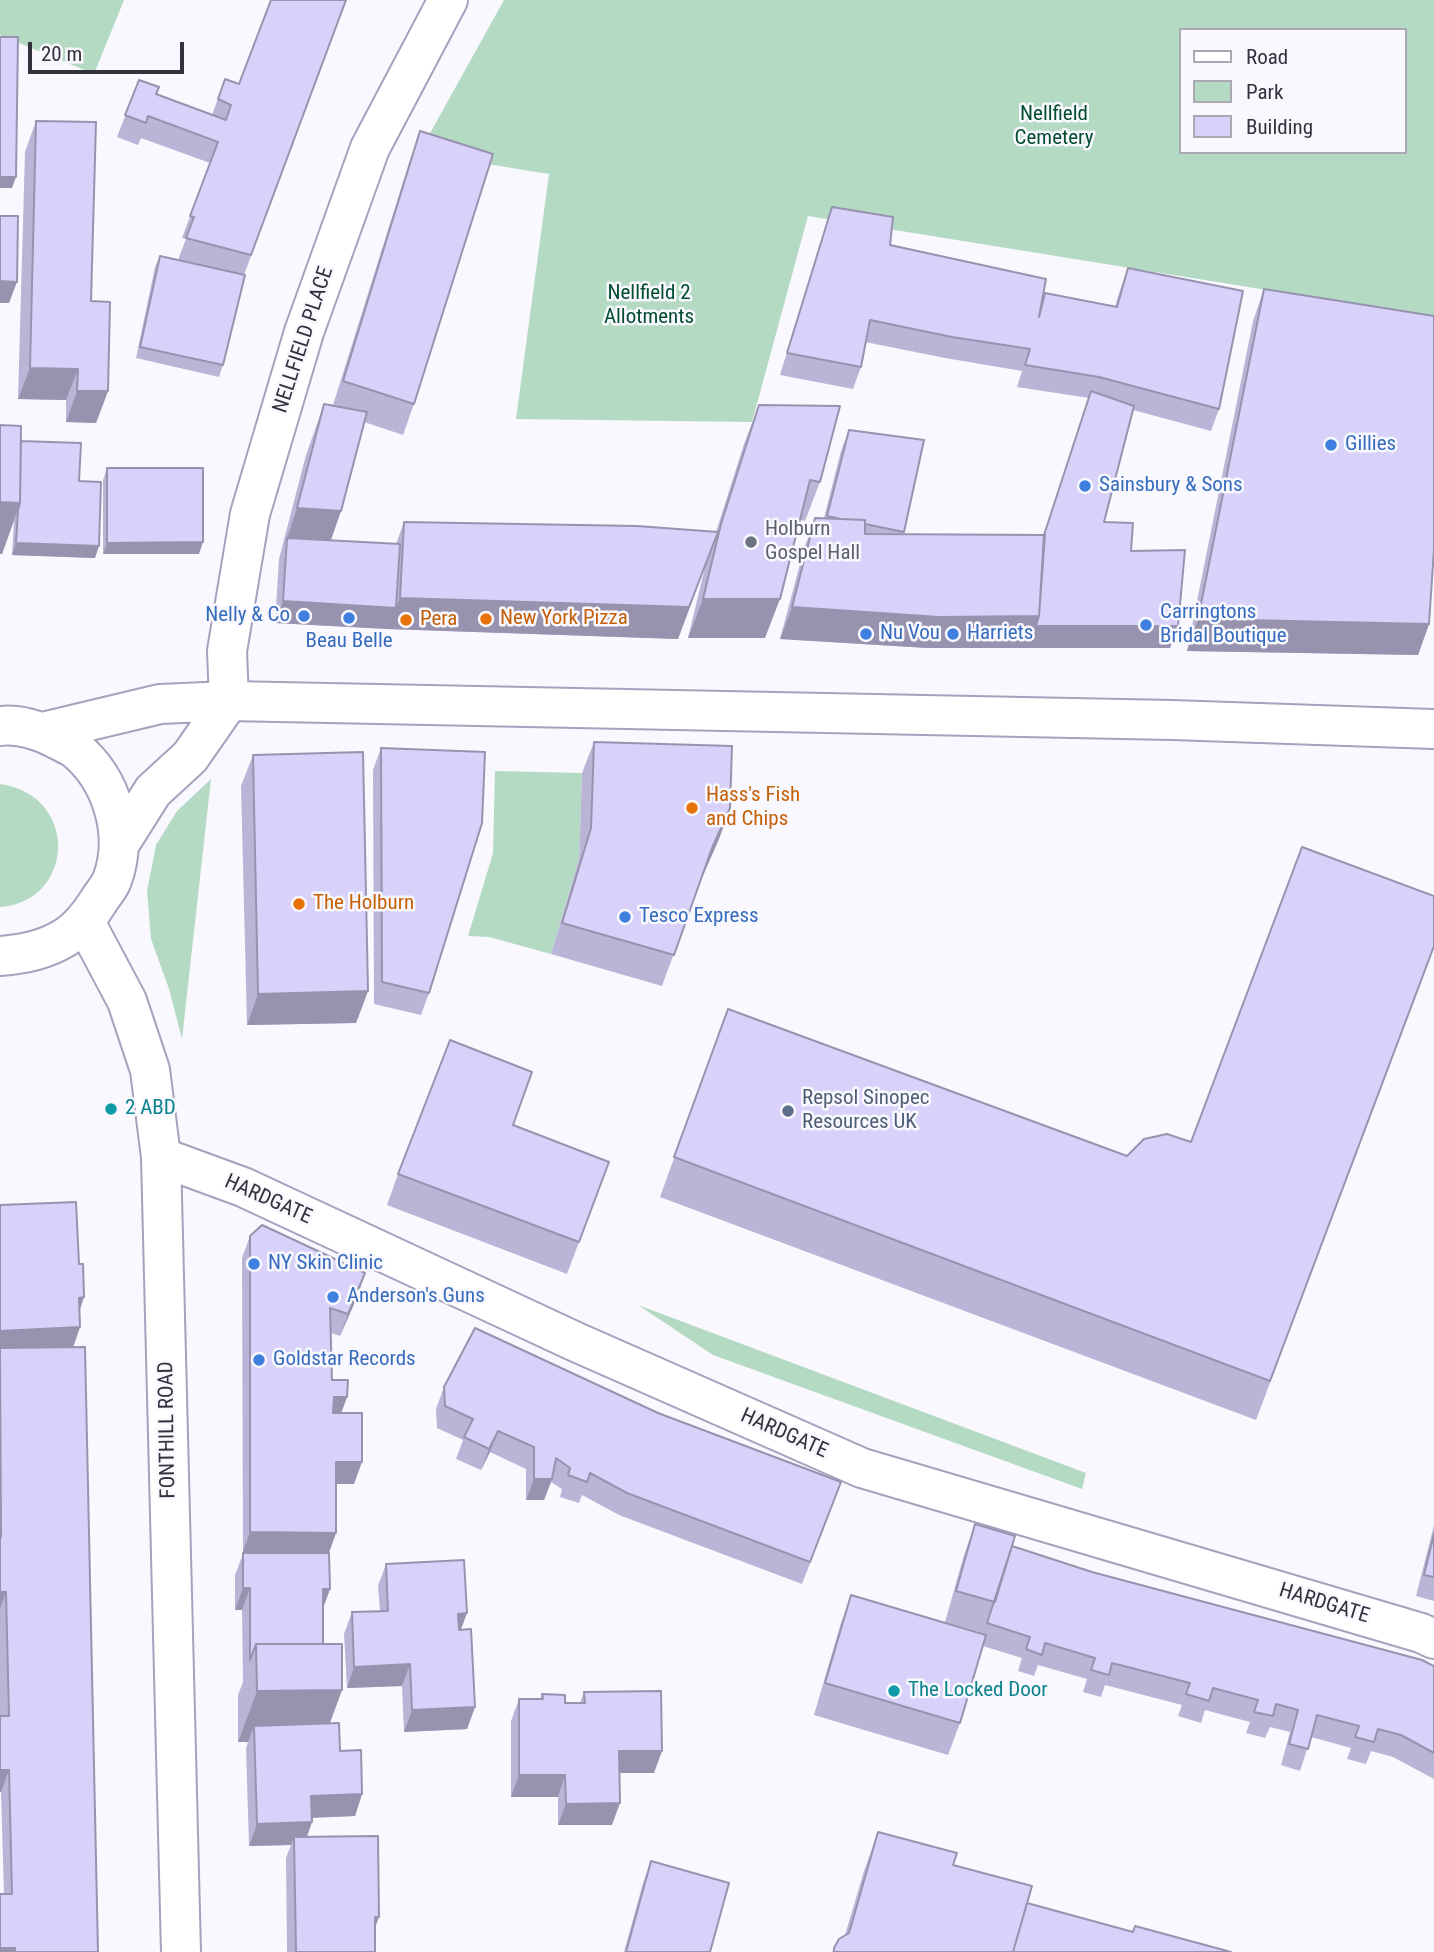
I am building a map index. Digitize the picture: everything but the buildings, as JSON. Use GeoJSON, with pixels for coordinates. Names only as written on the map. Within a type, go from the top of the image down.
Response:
{"type":"FeatureCollection","features":[{"type":"Feature","properties":{"kind":"street","name":"NELLFIELD PLACE"},"geometry":{"type":"LineString","coordinates":[[229,701],[227,651],[250,514],[304,332],[370,148],[448,0]]}},
{"type":"Feature","properties":{"kind":"street"},"geometry":{"type":"LineString","coordinates":[[118,845],[153,791],[190,757],[229,701]]}},
{"type":"Feature","properties":{"kind":"street"},"geometry":{"type":"LineString","coordinates":[[43,732],[160,704],[229,701],[1160,720],[1434,729]]}},
{"type":"Feature","properties":{"kind":"street"},"geometry":{"type":"LineString","coordinates":[[0,726],[43,732],[75,749],[99,776],[115,809],[118,845],[112,880],[85,922],[67,937],[46,948],[0,956]]}},
{"type":"Feature","properties":{"kind":"street","name":"FONTHILL ROAD"},"geometry":{"type":"LineString","coordinates":[[85,922],[127,1001],[150,1070],[161,1157],[181,1952]]}},
{"type":"Feature","properties":{"kind":"street","name":"HARDGATE"},"geometry":{"type":"LineString","coordinates":[[161,1157],[243,1187],[576,1342],[862,1468],[1249,1581],[1434,1639]]}},
{"type":"Feature","properties":{"kind":"green space"},"geometry":{"type":"Polygon","coordinates":[[[0,0],[124,0],[94,74],[0,35],[0,0]]]}},
{"type":"Feature","properties":{"kind":"green space","name":"Nellfield Cemetery"},"geometry":{"type":"Polygon","coordinates":[[[504,0],[1434,0],[1434,317],[808,216],[752,422],[516,419],[549,174],[419,153],[504,0]]]}},
{"type":"Feature","properties":{"kind":"green space"},"geometry":{"type":"Polygon","coordinates":[[[495,771],[582,773],[579,859],[551,954],[489,937],[468,936],[493,853],[495,771]]]}},
{"type":"Feature","properties":{"kind":"green space"},"geometry":{"type":"Polygon","coordinates":[[[211,779],[182,1039],[169,989],[151,939],[147,891],[156,845],[177,811],[211,779]]]}},
{"type":"Feature","properties":{"kind":"green space"},"geometry":{"type":"Polygon","coordinates":[[[0,784],[26,792],[44,807],[55,826],[58,848],[54,869],[43,887],[25,901],[0,907],[0,784]]]}},
{"type":"Feature","properties":{"kind":"green space"},"geometry":{"type":"Polygon","coordinates":[[[638,1305],[1086,1473],[1082,1489],[713,1355],[638,1305]]]}},
{"type":"Feature","properties":{"kind":"place","name":"Gillies"},"geometry":{"type":"Point","coordinates":[1331,445]}},
{"type":"Feature","properties":{"kind":"place","name":"Sainsbury & Sons"},"geometry":{"type":"Point","coordinates":[1085,486]}},
{"type":"Feature","properties":{"kind":"place","name":"Holburn Gospel Hall"},"geometry":{"type":"Point","coordinates":[751,542]}},
{"type":"Feature","properties":{"kind":"place","name":"Nelly & Co"},"geometry":{"type":"Point","coordinates":[304,616]}},
{"type":"Feature","properties":{"kind":"place","name":"Beau Belle"},"geometry":{"type":"Point","coordinates":[349,618]}},
{"type":"Feature","properties":{"kind":"place","name":"New York Pizza"},"geometry":{"type":"Point","coordinates":[486,619]}},
{"type":"Feature","properties":{"kind":"place","name":"Pera"},"geometry":{"type":"Point","coordinates":[406,620]}},
{"type":"Feature","properties":{"kind":"place","name":"Carringtons Bridal Boutique"},"geometry":{"type":"Point","coordinates":[1146,625]}},
{"type":"Feature","properties":{"kind":"place","name":"Nu Vou"},"geometry":{"type":"Point","coordinates":[866,634]}},
{"type":"Feature","properties":{"kind":"place","name":"Harriets"},"geometry":{"type":"Point","coordinates":[953,634]}},
{"type":"Feature","properties":{"kind":"place","name":"Hass's Fish and Chips"},"geometry":{"type":"Point","coordinates":[692,808]}},
{"type":"Feature","properties":{"kind":"place","name":"The Holburn"},"geometry":{"type":"Point","coordinates":[299,904]}},
{"type":"Feature","properties":{"kind":"place","name":"Tesco Express"},"geometry":{"type":"Point","coordinates":[625,917]}},
{"type":"Feature","properties":{"kind":"place","name":"2 ABD"},"geometry":{"type":"Point","coordinates":[111,1109]}},
{"type":"Feature","properties":{"kind":"place","name":"Repsol Sinopec Resources UK"},"geometry":{"type":"Point","coordinates":[788,1111]}},
{"type":"Feature","properties":{"kind":"place","name":"NY Skin Clinic"},"geometry":{"type":"Point","coordinates":[254,1264]}},
{"type":"Feature","properties":{"kind":"place","name":"Anderson's Guns"},"geometry":{"type":"Point","coordinates":[333,1297]}},
{"type":"Feature","properties":{"kind":"place","name":"Goldstar Records"},"geometry":{"type":"Point","coordinates":[259,1360]}},
{"type":"Feature","properties":{"kind":"place","name":"The Locked Door"},"geometry":{"type":"Point","coordinates":[894,1691]}},
{"type":"Feature","properties":{"kind":"park label","name":"Nellfield 2 Allotments"},"geometry":{"type":"Point","coordinates":[649,306]}}]}
